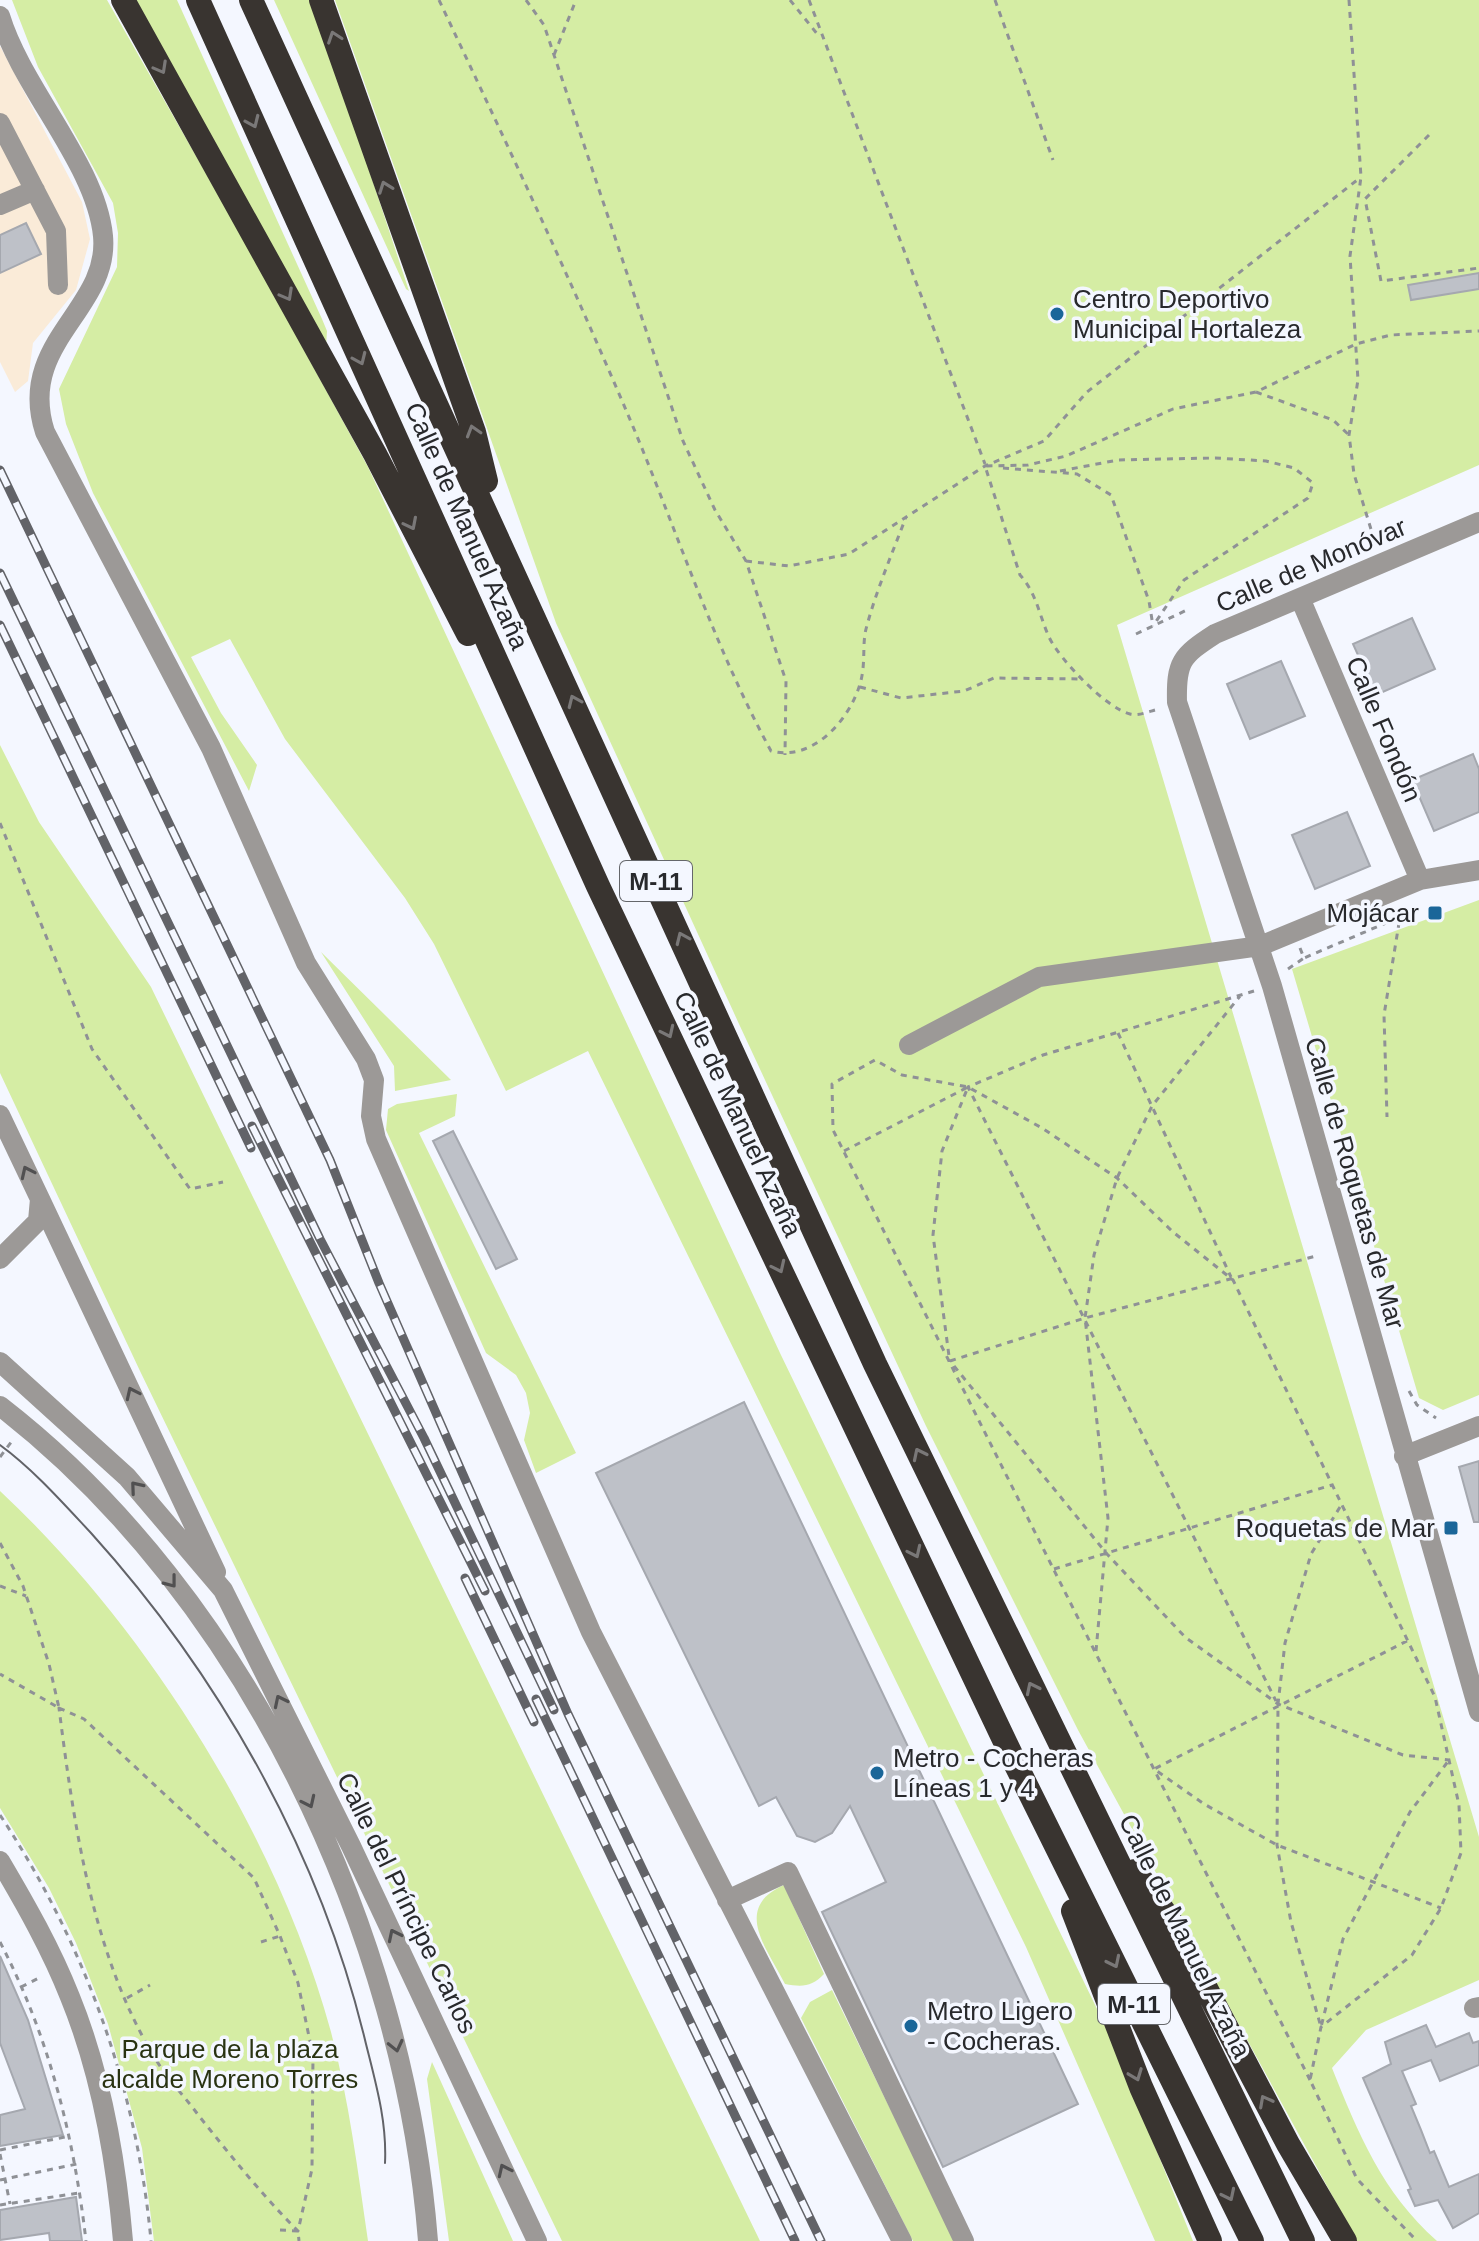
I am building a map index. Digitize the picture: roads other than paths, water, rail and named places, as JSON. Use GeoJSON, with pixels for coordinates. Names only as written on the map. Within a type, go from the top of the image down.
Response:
{"type":"FeatureCollection","features":[{"type":"Feature","properties":{"kind":"highway"},"geometry":{"type":"LineString","coordinates":[[123,0],[375,454],[598,886]]}},
{"type":"Feature","properties":{"kind":"highway","name":"Calle de Manuel Azaña"},"geometry":{"type":"LineString","coordinates":[[198,0],[598,886],[1017,1767],[1252,2241]]}},
{"type":"Feature","properties":{"kind":"highway","name":"Calle de Manuel Azaña"},"geometry":{"type":"LineString","coordinates":[[251,0],[498,534],[875,1364],[1303,2241]]}},
{"type":"Feature","properties":{"kind":"highway"},"geometry":{"type":"LineString","coordinates":[[321,0],[474,432],[498,534]]}},
{"type":"Feature","properties":{"kind":"highway"},"geometry":{"type":"LineString","coordinates":[[1017,1767],[1141,2087],[1207,2236]]}},
{"type":"Feature","properties":{"kind":"highway"},"geometry":{"type":"LineString","coordinates":[[1088,1803],[1170,1920],[1288,2144],[1345,2241]]}},
{"type":"Feature","properties":{"kind":"street"},"geometry":{"type":"LineString","coordinates":[[0,16],[21,70],[89,190],[104,239],[93,281],[40,377],[39,413],[45,432],[211,748],[306,963],[366,1059],[374,1080],[371,1116],[376,1139],[591,1632],[902,2241]]}},
{"type":"Feature","properties":{"kind":"street"},"geometry":{"type":"LineString","coordinates":[[0,123],[56,231],[58,285]]}},
{"type":"Feature","properties":{"kind":"street"},"geometry":{"type":"LineString","coordinates":[[0,205],[35,190]]}},
{"type":"Feature","properties":{"kind":"street","name":"Calle de Monóvar"},"geometry":{"type":"LineString","coordinates":[[1176,671],[1188,651],[1215,634],[1479,522]]}},
{"type":"Feature","properties":{"kind":"street","name":"Calle Fondón"},"geometry":{"type":"LineString","coordinates":[[1300,598],[1420,880]]}},
{"type":"Feature","properties":{"kind":"street","name":"Calle de Roquetas de Mar"},"geometry":{"type":"LineString","coordinates":[[1176,671],[1177,702],[1272,986],[1479,1712]]}},
{"type":"Feature","properties":{"kind":"street"},"geometry":{"type":"LineString","coordinates":[[909,1045],[1039,977],[1260,946],[1420,880],[1479,870]]}},
{"type":"Feature","properties":{"kind":"street","name":"Calle del Príncipe Carlos"},"geometry":{"type":"LineString","coordinates":[[0,1115],[223,1590],[351,1846],[537,2241]]}},
{"type":"Feature","properties":{"kind":"street"},"geometry":{"type":"LineString","coordinates":[[0,1259],[38,1221],[40,1199]]}},
{"type":"Feature","properties":{"kind":"street","name":"Calle del Príncipe Carlos"},"geometry":{"type":"LineString","coordinates":[[0,1362],[127,1477],[223,1590]]}},
{"type":"Feature","properties":{"kind":"street","name":"Calle del Príncipe Carlos"},"geometry":{"type":"LineString","coordinates":[[0,1406],[67,1466],[136,1536],[190,1606],[248,1692],[305,1794],[366,1939],[395,2039],[417,2150],[428,2241]]}},
{"type":"Feature","properties":{"kind":"street"},"geometry":{"type":"LineString","coordinates":[[1404,1456],[1479,1426]]}},
{"type":"Feature","properties":{"kind":"street"},"geometry":{"type":"LineString","coordinates":[[0,1861],[30,1911],[71,1998],[117,2166],[123,2241]]}},
{"type":"Feature","properties":{"kind":"street"},"geometry":{"type":"LineString","coordinates":[[727,1900],[788,1872],[964,2241]]}},
{"type":"Feature","properties":{"kind":"tram line"},"geometry":{"type":"LineString","coordinates":[[0,1445],[59,1498],[138,1589],[223,1708],[260,1772],[293,1837],[347,1974],[380,2103],[385,2163]]}},
{"type":"Feature","properties":{"kind":"railway"},"geometry":{"type":"LineString","coordinates":[[0,470],[330,1160],[379,1283],[568,1714],[821,2241]]}},
{"type":"Feature","properties":{"kind":"railway"},"geometry":{"type":"LineString","coordinates":[[0,573],[320,1239],[424,1438],[554,1710]]}},
{"type":"Feature","properties":{"kind":"railway"},"geometry":{"type":"LineString","coordinates":[[0,625],[251,1148]]}},
{"type":"Feature","properties":{"kind":"railway"},"geometry":{"type":"LineString","coordinates":[[252,1126],[485,1591]]}},
{"type":"Feature","properties":{"kind":"railway"},"geometry":{"type":"LineString","coordinates":[[465,1578],[534,1722]]}},
{"type":"Feature","properties":{"kind":"railway"},"geometry":{"type":"LineString","coordinates":[[536,1699],[795,2241]]}},
{"type":"Feature","properties":{"kind":"place","name":"Centro Deportivo Municipal Hortaleza"},"geometry":{"type":"Point","coordinates":[1057,314]}},
{"type":"Feature","properties":{"kind":"place","name":"Mojácar"},"geometry":{"type":"Point","coordinates":[1435,913]}},
{"type":"Feature","properties":{"kind":"place","name":"Roquetas de Mar"},"geometry":{"type":"Point","coordinates":[1451,1528]}},
{"type":"Feature","properties":{"kind":"place","name":"Metro - Cocheras Líneas 1 y 4"},"geometry":{"type":"Point","coordinates":[877,1773]}},
{"type":"Feature","properties":{"kind":"place","name":"Metro Ligero - Cocheras."},"geometry":{"type":"Point","coordinates":[911,2026]}},
{"type":"Feature","properties":{"kind":"park label","name":"Parque de la plaza alcalde Moreno Torres"},"geometry":{"type":"Point","coordinates":[230,2064]}}]}
